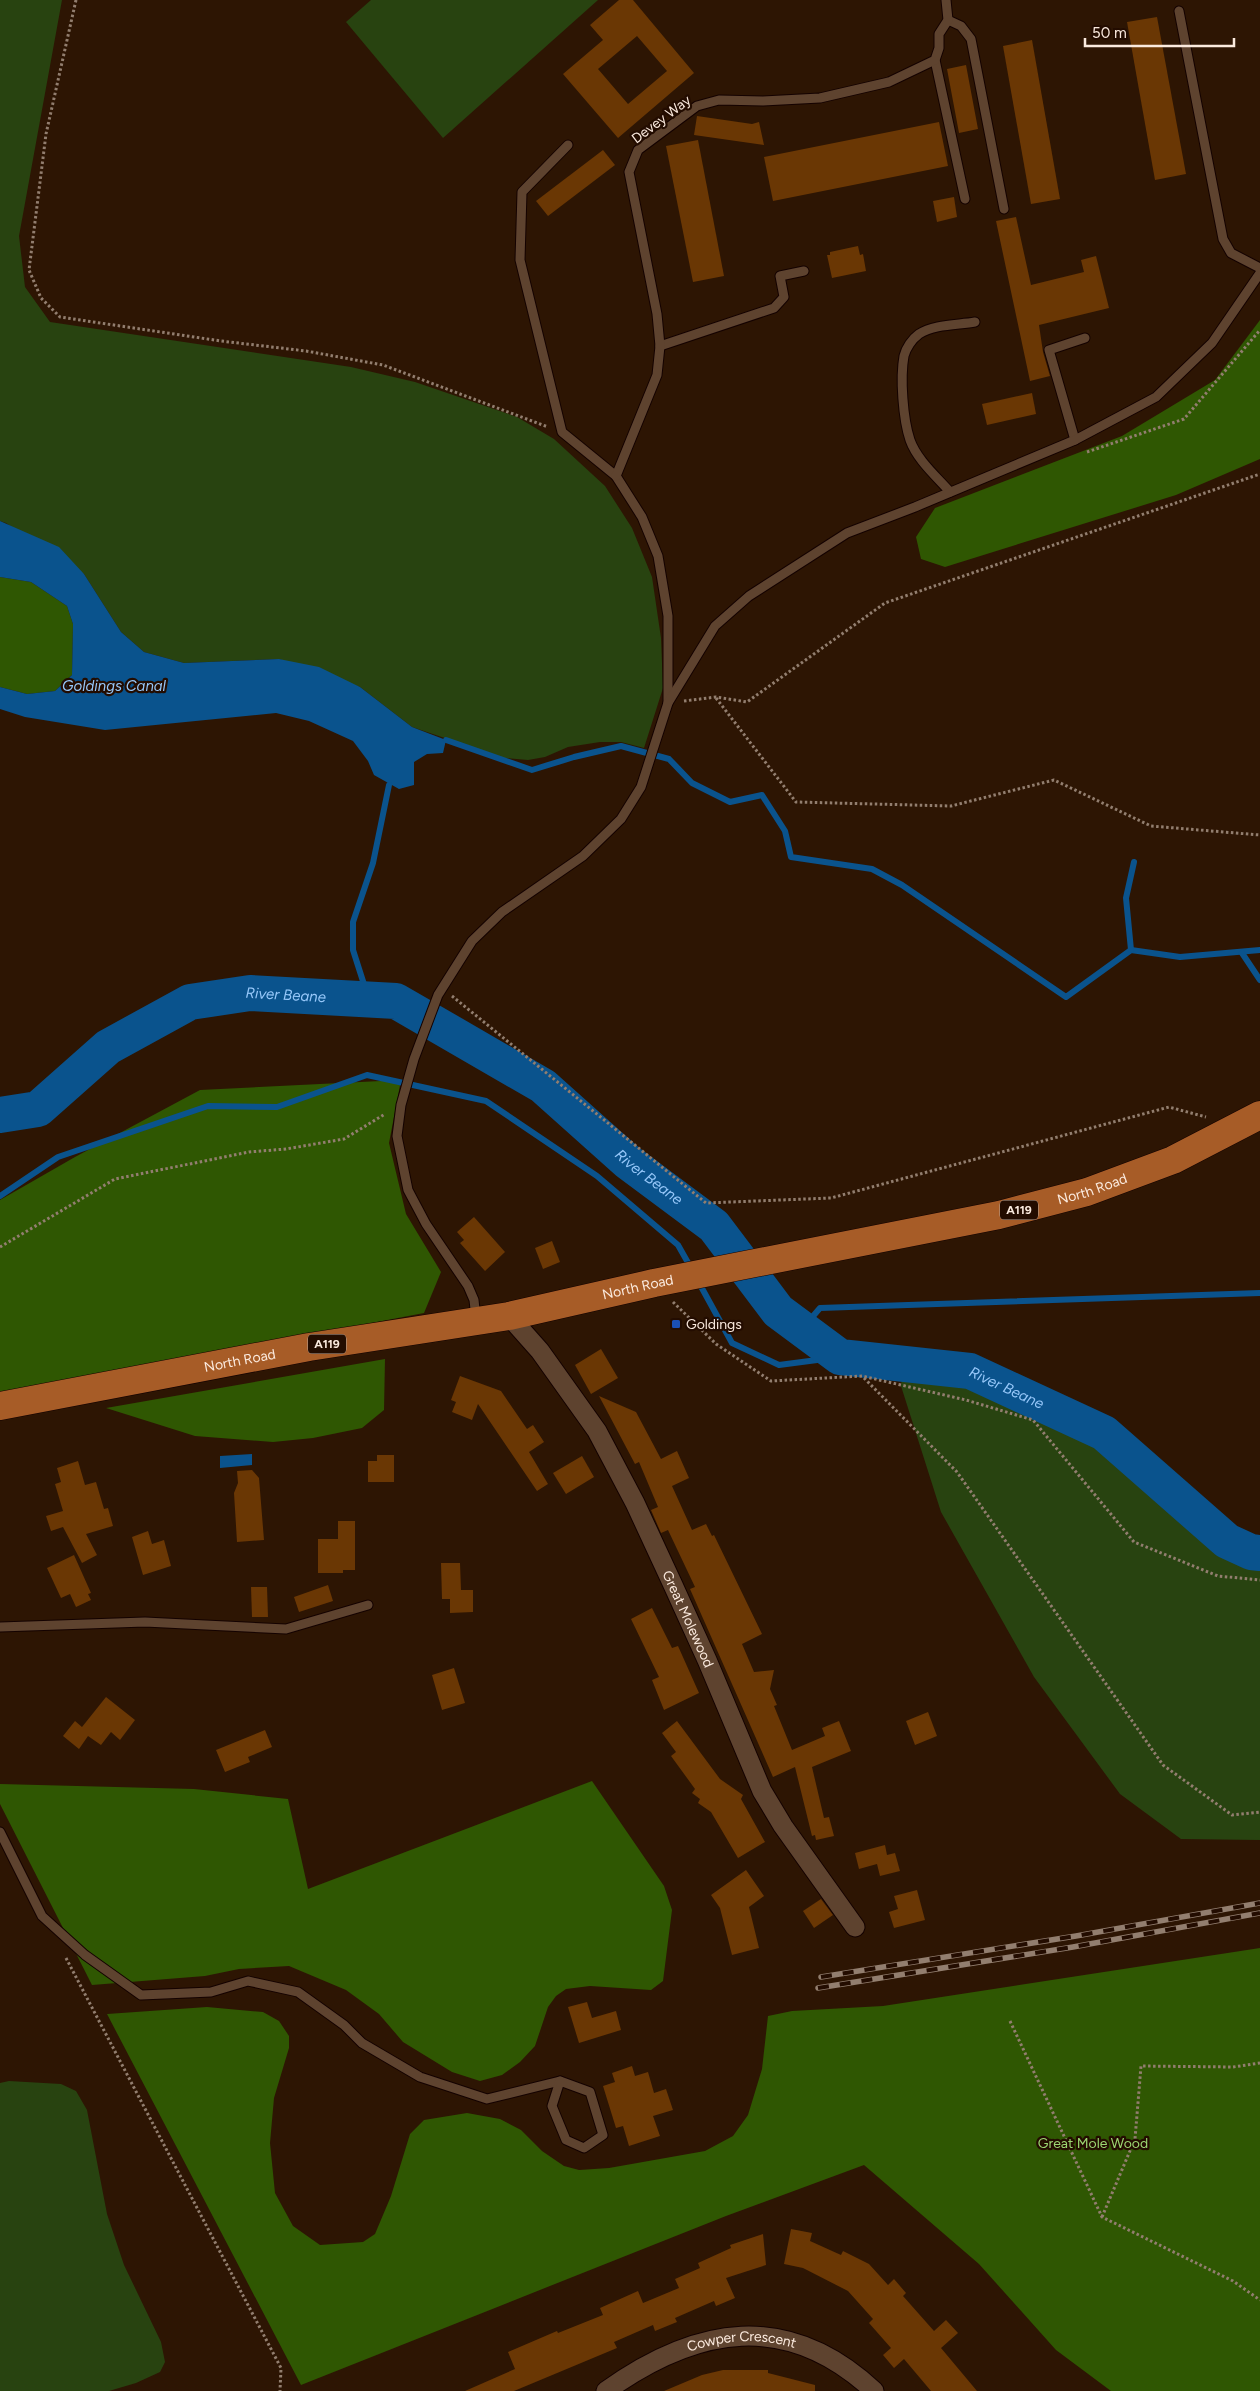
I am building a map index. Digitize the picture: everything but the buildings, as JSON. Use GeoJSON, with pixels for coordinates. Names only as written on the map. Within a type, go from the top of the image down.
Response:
{"type":"FeatureCollection","features":[{"type":"Feature","properties":{"kind":"main road","name":"North Road"},"geometry":{"type":"LineString","coordinates":[[0,1406],[309,1347],[509,1316],[654,1283],[999,1215],[1087,1192],[1173,1160],[1260,1115]]}},
{"type":"Feature","properties":{"kind":"street","name":"Great Molewood"},"geometry":{"type":"LineString","coordinates":[[509,1316],[540,1351],[597,1431],[635,1504],[708,1660],[762,1791],[783,1826],[855,1927]]}},
{"type":"Feature","properties":{"kind":"street","name":"Cowper Crescent"},"geometry":{"type":"LineString","coordinates":[[606,2391],[630,2374],[688,2346],[715,2339],[751,2336],[772,2338],[818,2350],[836,2360],[874,2391]]}},
{"type":"Feature","properties":{"kind":"lane"},"geometry":{"type":"LineString","coordinates":[[946,0],[948,20],[939,34],[939,48],[936,60],[965,198]]}},
{"type":"Feature","properties":{"kind":"lane"},"geometry":{"type":"LineString","coordinates":[[1179,11],[1223,239],[1231,253],[1260,268]]}},
{"type":"Feature","properties":{"kind":"lane"},"geometry":{"type":"LineString","coordinates":[[948,20],[961,26],[971,40],[1004,209]]}},
{"type":"Feature","properties":{"kind":"lane","name":"Devey Way"},"geometry":{"type":"LineString","coordinates":[[616,476],[657,375],[660,346],[657,314],[629,172],[638,150],[697,106],[719,100],[762,101],[820,98],[890,82],[936,60]]}},
{"type":"Feature","properties":{"kind":"lane"},"geometry":{"type":"LineString","coordinates":[[477,1321],[474,1300],[468,1286],[426,1224],[408,1190],[397,1136],[402,1100],[414,1059],[439,992],[472,941],[502,912],[583,856],[621,819],[642,787],[668,703],[668,616],[658,556],[642,517],[616,476],[562,432],[520,260],[522,192],[568,144]]}},
{"type":"Feature","properties":{"kind":"lane"},"geometry":{"type":"LineString","coordinates":[[660,346],[774,308],[784,297],[780,276],[804,271]]}},
{"type":"Feature","properties":{"kind":"lane"},"geometry":{"type":"LineString","coordinates":[[668,703],[715,626],[749,596],[847,532],[1075,440],[1156,397],[1212,343],[1260,273]]}},
{"type":"Feature","properties":{"kind":"lane"},"geometry":{"type":"LineString","coordinates":[[950,492],[919,456],[910,441],[904,402],[904,355],[909,343],[919,334],[934,328],[975,322]]}},
{"type":"Feature","properties":{"kind":"lane"},"geometry":{"type":"LineString","coordinates":[[1075,440],[1049,350],[1085,338]]}},
{"type":"Feature","properties":{"kind":"lane"},"geometry":{"type":"LineString","coordinates":[[0,1627],[145,1622],[286,1629],[368,1605]]}},
{"type":"Feature","properties":{"kind":"lane"},"geometry":{"type":"LineString","coordinates":[[0,1832],[42,1916],[85,1955],[141,1995],[211,1992],[248,1981],[298,1992],[344,2025],[362,2042],[420,2077],[488,2099],[560,2081],[590,2092],[603,2135],[584,2148],[566,2140],[552,2106],[560,2081]]}},
{"type":"Feature","properties":{"kind":"path"},"geometry":{"type":"LineString","coordinates":[[76,0],[46,134],[29,270],[41,298],[60,316],[221,341],[306,351],[383,365],[562,432]]}},
{"type":"Feature","properties":{"kind":"path"},"geometry":{"type":"LineString","coordinates":[[668,703],[716,697],[747,702],[885,603],[1260,474]]}},
{"type":"Feature","properties":{"kind":"path"},"geometry":{"type":"LineString","coordinates":[[716,697],[796,802],[951,806],[1054,780],[1151,826],[1260,835]]}},
{"type":"Feature","properties":{"kind":"path"},"geometry":{"type":"LineString","coordinates":[[439,992],[706,1203],[831,1198],[1169,1107],[1216,1120]]}},
{"type":"Feature","properties":{"kind":"path"},"geometry":{"type":"LineString","coordinates":[[0,1247],[115,1179],[249,1152],[286,1149],[344,1139],[402,1100]]}},
{"type":"Feature","properties":{"kind":"path"},"geometry":{"type":"LineString","coordinates":[[654,1283],[716,1344],[770,1381],[862,1376],[966,1400],[1033,1420],[1134,1542],[1218,1576],[1260,1580]]}},
{"type":"Feature","properties":{"kind":"path"},"geometry":{"type":"LineString","coordinates":[[862,1376],[957,1472],[1163,1765],[1232,1815],[1260,1812]]}},
{"type":"Feature","properties":{"kind":"path"},"geometry":{"type":"LineString","coordinates":[[65,1957],[281,2368],[280,2391]]}},
{"type":"Feature","properties":{"kind":"path"},"geometry":{"type":"LineString","coordinates":[[1010,2022],[1102,2217],[1233,2281],[1260,2300]]}},
{"type":"Feature","properties":{"kind":"path"},"geometry":{"type":"LineString","coordinates":[[1102,2217],[1134,2139],[1141,2066],[1233,2067],[1260,2063]]}},
{"type":"Feature","properties":{"kind":"green space"},"geometry":{"type":"Polygon","coordinates":[[[0,0],[62,0],[19,236],[25,287],[50,322],[351,367],[415,382],[517,417],[554,439],[605,486],[632,528],[652,577],[661,638],[663,688],[644,748],[621,742],[600,742],[568,747],[545,757],[528,760],[504,758],[412,727],[360,687],[279,659],[184,663],[144,652],[121,632],[84,574],[6,523],[0,521],[0,0]]]}},
{"type":"Feature","properties":{"kind":"green space"},"geometry":{"type":"Polygon","coordinates":[[[371,0],[598,0],[443,138],[346,22],[371,0]]]}},
{"type":"Feature","properties":{"kind":"green space"},"geometry":{"type":"Polygon","coordinates":[[[1260,320],[1260,459],[1176,495],[945,567],[921,559],[916,537],[935,508],[1122,436],[1215,380],[1260,320]]]}},
{"type":"Feature","properties":{"kind":"green space"},"geometry":{"type":"Polygon","coordinates":[[[0,577],[31,582],[67,606],[73,624],[72,675],[55,691],[27,694],[0,687],[0,577]]]}},
{"type":"Feature","properties":{"kind":"green space"},"geometry":{"type":"Polygon","coordinates":[[[401,1080],[389,1143],[406,1214],[441,1272],[424,1313],[0,1394],[0,1200],[75,1157],[200,1090],[401,1080]]]}},
{"type":"Feature","properties":{"kind":"green space"},"geometry":{"type":"Polygon","coordinates":[[[904,1358],[1055,1407],[1126,1455],[1204,1535],[1260,1561],[1260,1840],[1181,1839],[1120,1794],[1034,1677],[941,1512],[901,1386],[904,1358]]]}},
{"type":"Feature","properties":{"kind":"green space"},"geometry":{"type":"Polygon","coordinates":[[[385,1359],[384,1410],[362,1428],[313,1438],[273,1442],[195,1436],[106,1408],[385,1359]]]}},
{"type":"Feature","properties":{"kind":"green space"},"geometry":{"type":"Polygon","coordinates":[[[592,1781],[664,1886],[672,1910],[663,1981],[651,1990],[590,1986],[566,1989],[556,1996],[548,2007],[535,2046],[520,2062],[502,2075],[480,2081],[452,2072],[403,2042],[379,2014],[346,1990],[289,1966],[239,1969],[205,1976],[92,1985],[0,1804],[0,1784],[194,1789],[288,1799],[308,1889],[592,1781]]]}},
{"type":"Feature","properties":{"kind":"green space","name":"Great Mole Wood"},"geometry":{"type":"Polygon","coordinates":[[[1260,1948],[1260,2391],[1111,2391],[1056,2350],[979,2264],[864,2165],[726,2216],[301,2385],[107,2014],[207,2007],[263,2012],[279,2021],[289,2036],[289,2048],[274,2098],[270,2143],[275,2193],[293,2226],[320,2245],[363,2242],[375,2234],[391,2196],[410,2134],[424,2120],[467,2113],[500,2119],[521,2130],[542,2151],[564,2166],[579,2170],[609,2168],[705,2151],[733,2136],[748,2115],[762,2069],[768,2016],[792,2011],[883,2006],[1260,1948]]]}},
{"type":"Feature","properties":{"kind":"green space"},"geometry":{"type":"Polygon","coordinates":[[[9,2081],[61,2084],[76,2091],[87,2110],[107,2214],[124,2265],[161,2342],[165,2362],[160,2372],[136,2383],[109,2391],[0,2391],[0,2083],[9,2081]]]}},
{"type":"Feature","properties":{"kind":"water","name":"Goldings Canal"},"geometry":{"type":"Polygon","coordinates":[[[0,521],[59,547],[84,574],[121,632],[144,652],[184,663],[279,659],[319,667],[360,687],[412,727],[446,740],[443,753],[427,754],[414,762],[414,785],[399,789],[374,775],[368,761],[353,741],[309,721],[276,713],[105,730],[25,717],[0,709],[0,687],[27,694],[55,691],[72,675],[73,624],[67,606],[31,582],[0,577],[0,521]]]}},
{"type":"Feature","properties":{"kind":"water"},"geometry":{"type":"Polygon","coordinates":[[[252,1454],[252,1465],[220,1468],[220,1456],[252,1454]]]}},
{"type":"Feature","properties":{"kind":"waterway"},"geometry":{"type":"LineString","coordinates":[[446,740],[532,770],[574,757],[621,746],[669,759],[692,783],[730,802],[762,795],[785,831],[791,857],[872,869],[902,885],[1066,997],[1131,950],[1180,957],[1260,950]]}},
{"type":"Feature","properties":{"kind":"waterway"},"geometry":{"type":"LineString","coordinates":[[369,1000],[353,950],[353,922],[373,863],[389,785]]}},
{"type":"Feature","properties":{"kind":"waterway"},"geometry":{"type":"LineString","coordinates":[[1131,950],[1126,898],[1134,862]]}},
{"type":"Feature","properties":{"kind":"waterway"},"geometry":{"type":"LineString","coordinates":[[1242,953],[1260,980]]}},
{"type":"Feature","properties":{"kind":"waterway","name":"River Beane"},"geometry":{"type":"LineString","coordinates":[[0,1115],[38,1109],[108,1047],[190,1002],[250,993],[396,1001],[543,1086],[628,1162],[714,1226],[778,1311],[840,1357],[970,1371],[1104,1433],[1227,1541],[1251,1552],[1260,1553]]}},
{"type":"Feature","properties":{"kind":"waterway"},"geometry":{"type":"LineString","coordinates":[[0,1196],[58,1157],[208,1106],[277,1107],[367,1075],[486,1101],[597,1176],[678,1245],[691,1268]]}},
{"type":"Feature","properties":{"kind":"waterway"},"geometry":{"type":"LineString","coordinates":[[698,1281],[732,1343],[779,1365],[840,1357]]}},
{"type":"Feature","properties":{"kind":"waterway"},"geometry":{"type":"LineString","coordinates":[[802,1329],[820,1308],[1260,1293]]}},
{"type":"Feature","properties":{"kind":"railway"},"geometry":{"type":"LineString","coordinates":[[821,1977],[1076,1936],[1260,1903]]}},
{"type":"Feature","properties":{"kind":"railway"},"geometry":{"type":"LineString","coordinates":[[818,1988],[1073,1947],[1260,1913]]}},
{"type":"Feature","properties":{"kind":"place","name":"Goldings"},"geometry":{"type":"Point","coordinates":[676,1324]}}]}
